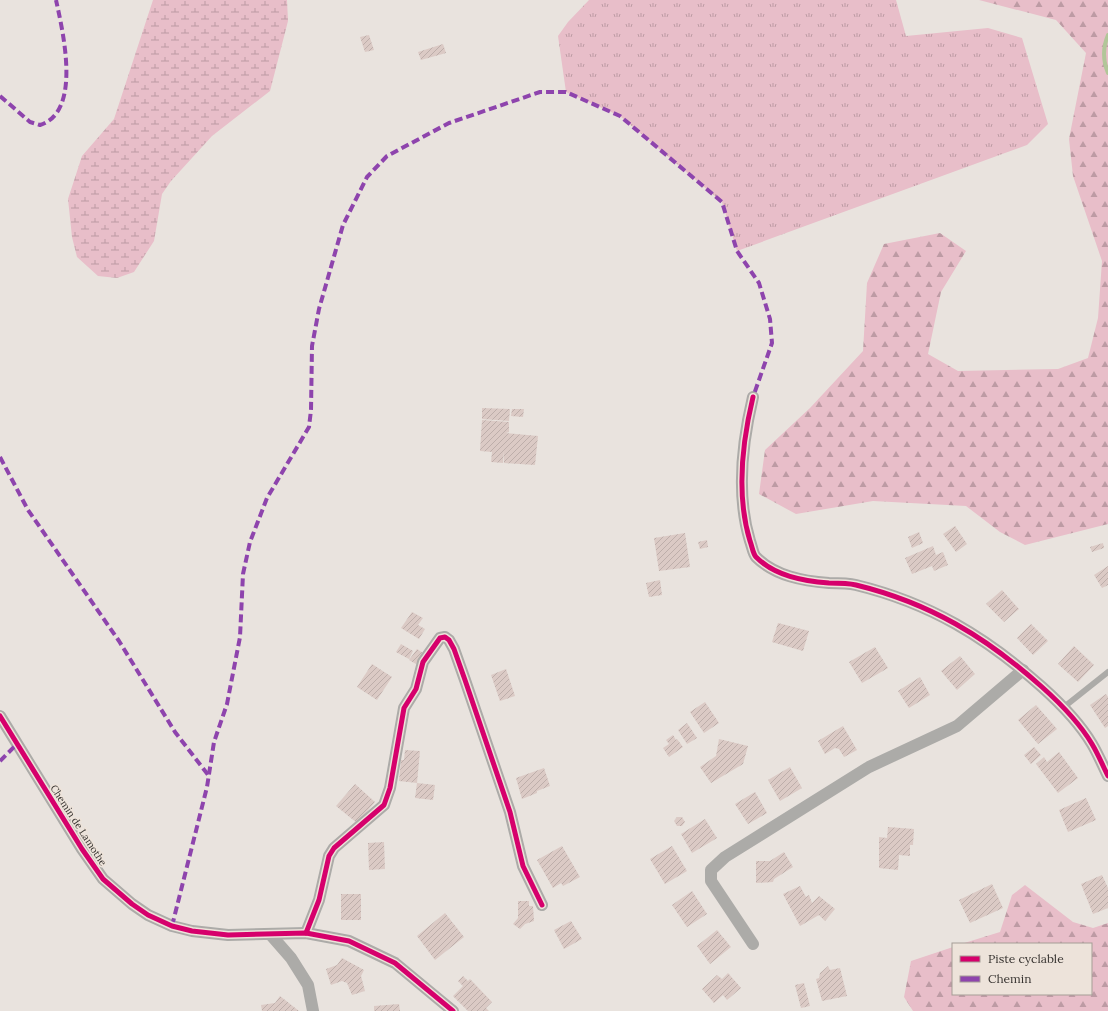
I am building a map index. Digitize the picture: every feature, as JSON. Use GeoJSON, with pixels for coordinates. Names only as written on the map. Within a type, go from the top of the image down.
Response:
{"type":"FeatureCollection","features":[{"type":"Feature","properties":{"kind":"street"},"geometry":{"type":"LineString","coordinates":[[753,397],[747,422],[741,473],[746,528],[755,556],[777,572],[812,581],[854,585],[917,604],[944,617],[986,641],[1023,670],[1064,707],[1092,744],[1108,776]]}},
{"type":"Feature","properties":{"kind":"street"},"geometry":{"type":"LineString","coordinates":[[306,933],[319,900],[329,856],[334,848],[384,805],[390,788],[404,708],[416,689],[423,662],[440,638],[444,637],[449,640],[454,649],[503,790],[523,866],[542,905]]}},
{"type":"Feature","properties":{"kind":"street"},"geometry":{"type":"LineString","coordinates":[[753,944],[711,881],[711,870],[725,856],[869,767],[957,726],[1023,670]]}},
{"type":"Feature","properties":{"kind":"street","name":"Chemin de Lamothe"},"geometry":{"type":"LineString","coordinates":[[0,716],[82,849],[103,879],[132,904],[148,915],[172,926],[192,931],[228,935],[306,933],[349,941],[395,963],[453,1011]]}},
{"type":"Feature","properties":{"kind":"street"},"geometry":{"type":"LineString","coordinates":[[270,934],[291,958],[308,984],[313,1011]]}},
{"type":"Feature","properties":{"kind":"lane"},"geometry":{"type":"LineString","coordinates":[[1064,707],[1108,672]]}},
{"type":"Feature","properties":{"kind":"green space"},"geometry":{"type":"Polygon","coordinates":[[[153,0],[287,0],[288,21],[270,91],[212,136],[171,181],[162,194],[154,241],[134,272],[117,278],[98,276],[77,257],[72,237],[68,199],[82,156],[114,119],[153,0]]]}},
{"type":"Feature","properties":{"kind":"green space"},"geometry":{"type":"Polygon","coordinates":[[[589,0],[896,0],[906,36],[988,28],[1022,38],[1048,124],[1027,145],[737,251],[722,202],[620,116],[566,92],[558,36],[568,22],[589,0]]]}},
{"type":"Feature","properties":{"kind":"green space"},"geometry":{"type":"Polygon","coordinates":[[[979,0],[1108,0],[1108,524],[1025,545],[1000,532],[966,506],[873,501],[796,514],[759,494],[765,450],[810,408],[863,351],[867,283],[884,244],[940,233],[966,251],[941,292],[928,354],[958,371],[1058,369],[1088,358],[1098,318],[1102,261],[1073,176],[1069,139],[1086,53],[1056,20],[979,0]]]}},
{"type":"Feature","properties":{"kind":"green space"},"geometry":{"type":"Polygon","coordinates":[[[1025,885],[1073,922],[1093,928],[1108,923],[1108,1011],[913,1011],[904,997],[911,961],[952,947],[952,995],[1092,995],[1092,943],[964,943],[1000,932],[1012,895],[1025,885]]]}},
{"type":"Feature","properties":{"kind":"building"},"geometry":{"type":"Polygon","coordinates":[[[369,35],[374,50],[365,52],[360,37],[369,35]]]}},
{"type":"Feature","properties":{"kind":"building"},"geometry":{"type":"Polygon","coordinates":[[[443,44],[446,53],[421,60],[418,52],[443,44]]]}},
{"type":"Feature","properties":{"kind":"building"},"geometry":{"type":"Polygon","coordinates":[[[482,408],[510,409],[509,421],[482,419],[482,408]]]}},
{"type":"Feature","properties":{"kind":"building"},"geometry":{"type":"Polygon","coordinates":[[[512,409],[524,409],[523,417],[511,416],[512,409]]]}},
{"type":"Feature","properties":{"kind":"building"},"geometry":{"type":"Polygon","coordinates":[[[482,420],[509,422],[509,432],[506,433],[538,436],[535,465],[504,463],[504,451],[503,463],[491,462],[492,452],[480,451],[482,420]]]}},
{"type":"Feature","properties":{"kind":"building"},"geometry":{"type":"Polygon","coordinates":[[[955,526],[967,544],[956,552],[943,534],[955,526]]]}},
{"type":"Feature","properties":{"kind":"building"},"geometry":{"type":"Polygon","coordinates":[[[919,532],[923,543],[912,548],[908,537],[919,532]]]}},
{"type":"Feature","properties":{"kind":"building"},"geometry":{"type":"Polygon","coordinates":[[[685,533],[690,567],[659,571],[654,538],[685,533]]]}},
{"type":"Feature","properties":{"kind":"building"},"geometry":{"type":"Polygon","coordinates":[[[707,540],[708,547],[700,549],[698,542],[707,540]]]}},
{"type":"Feature","properties":{"kind":"building"},"geometry":{"type":"Polygon","coordinates":[[[1103,543],[1104,548],[1092,552],[1090,547],[1103,543]]]}},
{"type":"Feature","properties":{"kind":"building"},"geometry":{"type":"Polygon","coordinates":[[[933,546],[936,555],[943,552],[948,565],[934,571],[932,566],[912,574],[905,558],[933,546]]]}},
{"type":"Feature","properties":{"kind":"building"},"geometry":{"type":"Polygon","coordinates":[[[1108,566],[1108,585],[1102,588],[1094,575],[1108,566]]]}},
{"type":"Feature","properties":{"kind":"building"},"geometry":{"type":"Polygon","coordinates":[[[660,580],[662,595],[649,597],[646,583],[660,580]]]}},
{"type":"Feature","properties":{"kind":"building"},"geometry":{"type":"Polygon","coordinates":[[[1002,590],[1019,609],[1004,622],[986,604],[1002,590]]]}},
{"type":"Feature","properties":{"kind":"building"},"geometry":{"type":"Polygon","coordinates":[[[412,612],[423,618],[418,625],[425,629],[419,639],[401,628],[412,612]]]}},
{"type":"Feature","properties":{"kind":"building"},"geometry":{"type":"Polygon","coordinates":[[[778,623],[809,631],[803,651],[772,642],[778,623]]]}},
{"type":"Feature","properties":{"kind":"building"},"geometry":{"type":"Polygon","coordinates":[[[1031,624],[1048,641],[1033,655],[1017,638],[1031,624]]]}},
{"type":"Feature","properties":{"kind":"building"},"geometry":{"type":"Polygon","coordinates":[[[401,644],[413,651],[409,659],[396,652],[401,644]]]}},
{"type":"Feature","properties":{"kind":"building"},"geometry":{"type":"Polygon","coordinates":[[[1074,646],[1094,665],[1078,682],[1058,664],[1074,646]]]}},
{"type":"Feature","properties":{"kind":"building"},"geometry":{"type":"Polygon","coordinates":[[[875,647],[888,668],[862,683],[849,662],[875,647]]]}},
{"type":"Feature","properties":{"kind":"building"},"geometry":{"type":"Polygon","coordinates":[[[417,649],[423,653],[416,664],[409,660],[417,649]]]}},
{"type":"Feature","properties":{"kind":"building"},"geometry":{"type":"Polygon","coordinates":[[[960,656],[975,674],[957,690],[941,671],[960,656]]]}},
{"type":"Feature","properties":{"kind":"building"},"geometry":{"type":"Polygon","coordinates":[[[372,664],[392,677],[377,700],[357,687],[372,664]]]}},
{"type":"Feature","properties":{"kind":"building"},"geometry":{"type":"Polygon","coordinates":[[[506,669],[515,696],[500,701],[491,675],[506,669]]]}},
{"type":"Feature","properties":{"kind":"building"},"geometry":{"type":"Polygon","coordinates":[[[920,677],[930,695],[909,708],[898,691],[920,677]]]}},
{"type":"Feature","properties":{"kind":"building"},"geometry":{"type":"Polygon","coordinates":[[[1106,694],[1108,697],[1108,726],[1105,728],[1090,705],[1106,694]]]}},
{"type":"Feature","properties":{"kind":"building"},"geometry":{"type":"Polygon","coordinates":[[[705,702],[719,723],[704,733],[690,712],[705,702]]]}},
{"type":"Feature","properties":{"kind":"building"},"geometry":{"type":"Polygon","coordinates":[[[1036,705],[1057,729],[1038,744],[1018,720],[1036,705]]]}},
{"type":"Feature","properties":{"kind":"building"},"geometry":{"type":"Polygon","coordinates":[[[687,723],[697,738],[687,744],[678,730],[687,723]]]}},
{"type":"Feature","properties":{"kind":"building"},"geometry":{"type":"Polygon","coordinates":[[[843,726],[857,750],[844,757],[839,749],[835,748],[825,754],[818,741],[843,726]]]}},
{"type":"Feature","properties":{"kind":"building"},"geometry":{"type":"Polygon","coordinates":[[[673,735],[683,747],[669,757],[663,748],[669,744],[666,740],[673,735]]]}},
{"type":"Feature","properties":{"kind":"building"},"geometry":{"type":"Polygon","coordinates":[[[719,739],[748,746],[743,764],[711,783],[700,767],[716,756],[719,739]]]}},
{"type":"Feature","properties":{"kind":"building"},"geometry":{"type":"Polygon","coordinates":[[[1034,747],[1041,755],[1031,764],[1024,755],[1034,747]]]}},
{"type":"Feature","properties":{"kind":"building"},"geometry":{"type":"Polygon","coordinates":[[[405,750],[420,751],[417,783],[399,781],[401,760],[404,760],[405,750]]]}},
{"type":"Feature","properties":{"kind":"building"},"geometry":{"type":"Polygon","coordinates":[[[1059,752],[1078,778],[1058,793],[1036,764],[1044,757],[1047,762],[1059,752]]]}},
{"type":"Feature","properties":{"kind":"building"},"geometry":{"type":"Polygon","coordinates":[[[790,767],[802,788],[780,801],[768,780],[790,767]]]}},
{"type":"Feature","properties":{"kind":"building"},"geometry":{"type":"Polygon","coordinates":[[[544,768],[550,786],[522,799],[516,778],[544,768]]]}},
{"type":"Feature","properties":{"kind":"building"},"geometry":{"type":"Polygon","coordinates":[[[417,783],[435,785],[433,800],[415,798],[417,783]]]}},
{"type":"Feature","properties":{"kind":"building"},"geometry":{"type":"Polygon","coordinates":[[[355,784],[375,802],[357,823],[336,806],[355,784]]]}},
{"type":"Feature","properties":{"kind":"building"},"geometry":{"type":"Polygon","coordinates":[[[755,792],[767,813],[748,824],[735,804],[755,792]]]}},
{"type":"Feature","properties":{"kind":"building"},"geometry":{"type":"Polygon","coordinates":[[[1086,798],[1096,820],[1068,832],[1059,810],[1086,798]]]}},
{"type":"Feature","properties":{"kind":"building"},"geometry":{"type":"Polygon","coordinates":[[[677,817],[682,817],[685,822],[682,826],[677,826],[674,821],[677,817]]]}},
{"type":"Feature","properties":{"kind":"building"},"geometry":{"type":"Polygon","coordinates":[[[705,819],[717,838],[692,853],[681,834],[705,819]]]}},
{"type":"Feature","properties":{"kind":"building"},"geometry":{"type":"Polygon","coordinates":[[[888,827],[914,829],[913,845],[910,845],[910,856],[899,855],[898,870],[879,868],[879,837],[887,838],[888,827]]]}},
{"type":"Feature","properties":{"kind":"building"},"geometry":{"type":"Polygon","coordinates":[[[384,842],[385,869],[369,870],[368,843],[384,842]]]}},
{"type":"Feature","properties":{"kind":"building"},"geometry":{"type":"Polygon","coordinates":[[[562,846],[580,877],[563,886],[561,883],[553,888],[537,860],[562,846]]]}},
{"type":"Feature","properties":{"kind":"building"},"geometry":{"type":"Polygon","coordinates":[[[672,846],[687,871],[665,884],[650,859],[672,846]]]}},
{"type":"Feature","properties":{"kind":"building"},"geometry":{"type":"Polygon","coordinates":[[[784,852],[793,867],[774,879],[773,882],[756,883],[756,861],[770,861],[784,852]]]}},
{"type":"Feature","properties":{"kind":"building"},"geometry":{"type":"Polygon","coordinates":[[[1102,875],[1108,888],[1108,908],[1093,914],[1081,884],[1102,875]]]}},
{"type":"Feature","properties":{"kind":"building"},"geometry":{"type":"Polygon","coordinates":[[[992,884],[1003,908],[970,923],[959,900],[992,884]]]}},
{"type":"Feature","properties":{"kind":"building"},"geometry":{"type":"Polygon","coordinates":[[[800,886],[806,897],[809,895],[812,903],[819,896],[835,909],[825,921],[819,915],[800,926],[783,894],[800,886]]]}},
{"type":"Feature","properties":{"kind":"building"},"geometry":{"type":"Polygon","coordinates":[[[692,891],[707,914],[687,927],[672,905],[692,891]]]}},
{"type":"Feature","properties":{"kind":"building"},"geometry":{"type":"Polygon","coordinates":[[[341,894],[361,894],[361,920],[341,920],[341,894]]]}},
{"type":"Feature","properties":{"kind":"building"},"geometry":{"type":"Polygon","coordinates":[[[518,901],[529,901],[529,906],[533,906],[534,921],[525,924],[520,929],[513,924],[518,918],[518,901]]]}},
{"type":"Feature","properties":{"kind":"building"},"geometry":{"type":"Polygon","coordinates":[[[445,913],[464,937],[435,960],[417,936],[445,913]]]}},
{"type":"Feature","properties":{"kind":"building"},"geometry":{"type":"Polygon","coordinates":[[[571,921],[582,939],[564,949],[554,930],[571,921]]]}},
{"type":"Feature","properties":{"kind":"building"},"geometry":{"type":"Polygon","coordinates":[[[717,930],[731,947],[710,964],[697,946],[717,930]]]}},
{"type":"Feature","properties":{"kind":"building"},"geometry":{"type":"Polygon","coordinates":[[[342,958],[364,970],[361,976],[365,991],[352,995],[347,983],[342,981],[331,985],[326,969],[337,965],[342,958]]]}},
{"type":"Feature","properties":{"kind":"building"},"geometry":{"type":"Polygon","coordinates":[[[828,966],[830,970],[840,968],[847,996],[822,1001],[816,979],[819,978],[820,973],[828,966]]]}},
{"type":"Feature","properties":{"kind":"building"},"geometry":{"type":"Polygon","coordinates":[[[728,973],[741,988],[727,1000],[723,995],[714,1003],[702,989],[717,975],[722,979],[728,973]]]}},
{"type":"Feature","properties":{"kind":"building"},"geometry":{"type":"Polygon","coordinates":[[[463,976],[468,981],[470,979],[492,1002],[486,1008],[489,1011],[468,1011],[453,996],[463,986],[458,981],[463,976]]]}},
{"type":"Feature","properties":{"kind":"building"},"geometry":{"type":"Polygon","coordinates":[[[804,983],[810,1006],[801,1008],[795,985],[804,983]]]}},
{"type":"Feature","properties":{"kind":"building"},"geometry":{"type":"Polygon","coordinates":[[[280,996],[299,1011],[262,1011],[261,1005],[275,1003],[280,996]]]}},
{"type":"Feature","properties":{"kind":"building"},"geometry":{"type":"Polygon","coordinates":[[[399,1004],[400,1011],[374,1011],[374,1006],[399,1004]]]}},
{"type":"Feature","properties":{"kind":"waterway"},"geometry":{"type":"LineString","coordinates":[[1108,35],[1104,54],[1108,73]]}},
{"type":"Feature","properties":{"kind":"marked path"},"geometry":{"type":"LineString","coordinates":[[0,96],[30,122],[40,125],[53,117],[61,104],[65,88],[66,70],[65,50],[56,0]]}},
{"type":"Feature","properties":{"kind":"marked path"},"geometry":{"type":"LineString","coordinates":[[172,926],[207,787],[214,742],[227,704],[240,637],[243,574],[250,542],[267,498],[309,427],[311,410],[312,346],[319,309],[343,225],[367,177],[387,156],[449,123],[540,92],[566,92],[620,116],[722,202],[737,251],[759,283],[770,319],[772,343],[753,397]]}},
{"type":"Feature","properties":{"kind":"marked path"},"geometry":{"type":"LineString","coordinates":[[0,457],[28,510],[119,641],[175,732],[209,776]]}},
{"type":"Feature","properties":{"kind":"marked path"},"geometry":{"type":"LineString","coordinates":[[0,761],[17,744]]}},
{"type":"Feature","properties":{"kind":"cycle path"},"geometry":{"type":"LineString","coordinates":[[753,397],[746,432],[742,469],[742,487],[746,523],[756,557],[772,569],[781,573],[799,579],[829,583],[853,584],[883,592],[933,612],[956,624],[1000,652],[1049,693],[1081,728],[1092,744],[1108,776]]}},
{"type":"Feature","properties":{"kind":"cycle path"},"geometry":{"type":"LineString","coordinates":[[306,933],[319,900],[329,856],[334,848],[384,805],[390,788],[404,708],[416,689],[423,662],[440,638],[445,637],[449,640],[454,649],[510,812],[523,866],[542,905]]}},
{"type":"Feature","properties":{"kind":"cycle path"},"geometry":{"type":"LineString","coordinates":[[0,716],[82,849],[103,879],[132,904],[148,915],[172,926],[192,931],[228,935],[306,933],[349,941],[395,963],[453,1011]]}}]}
